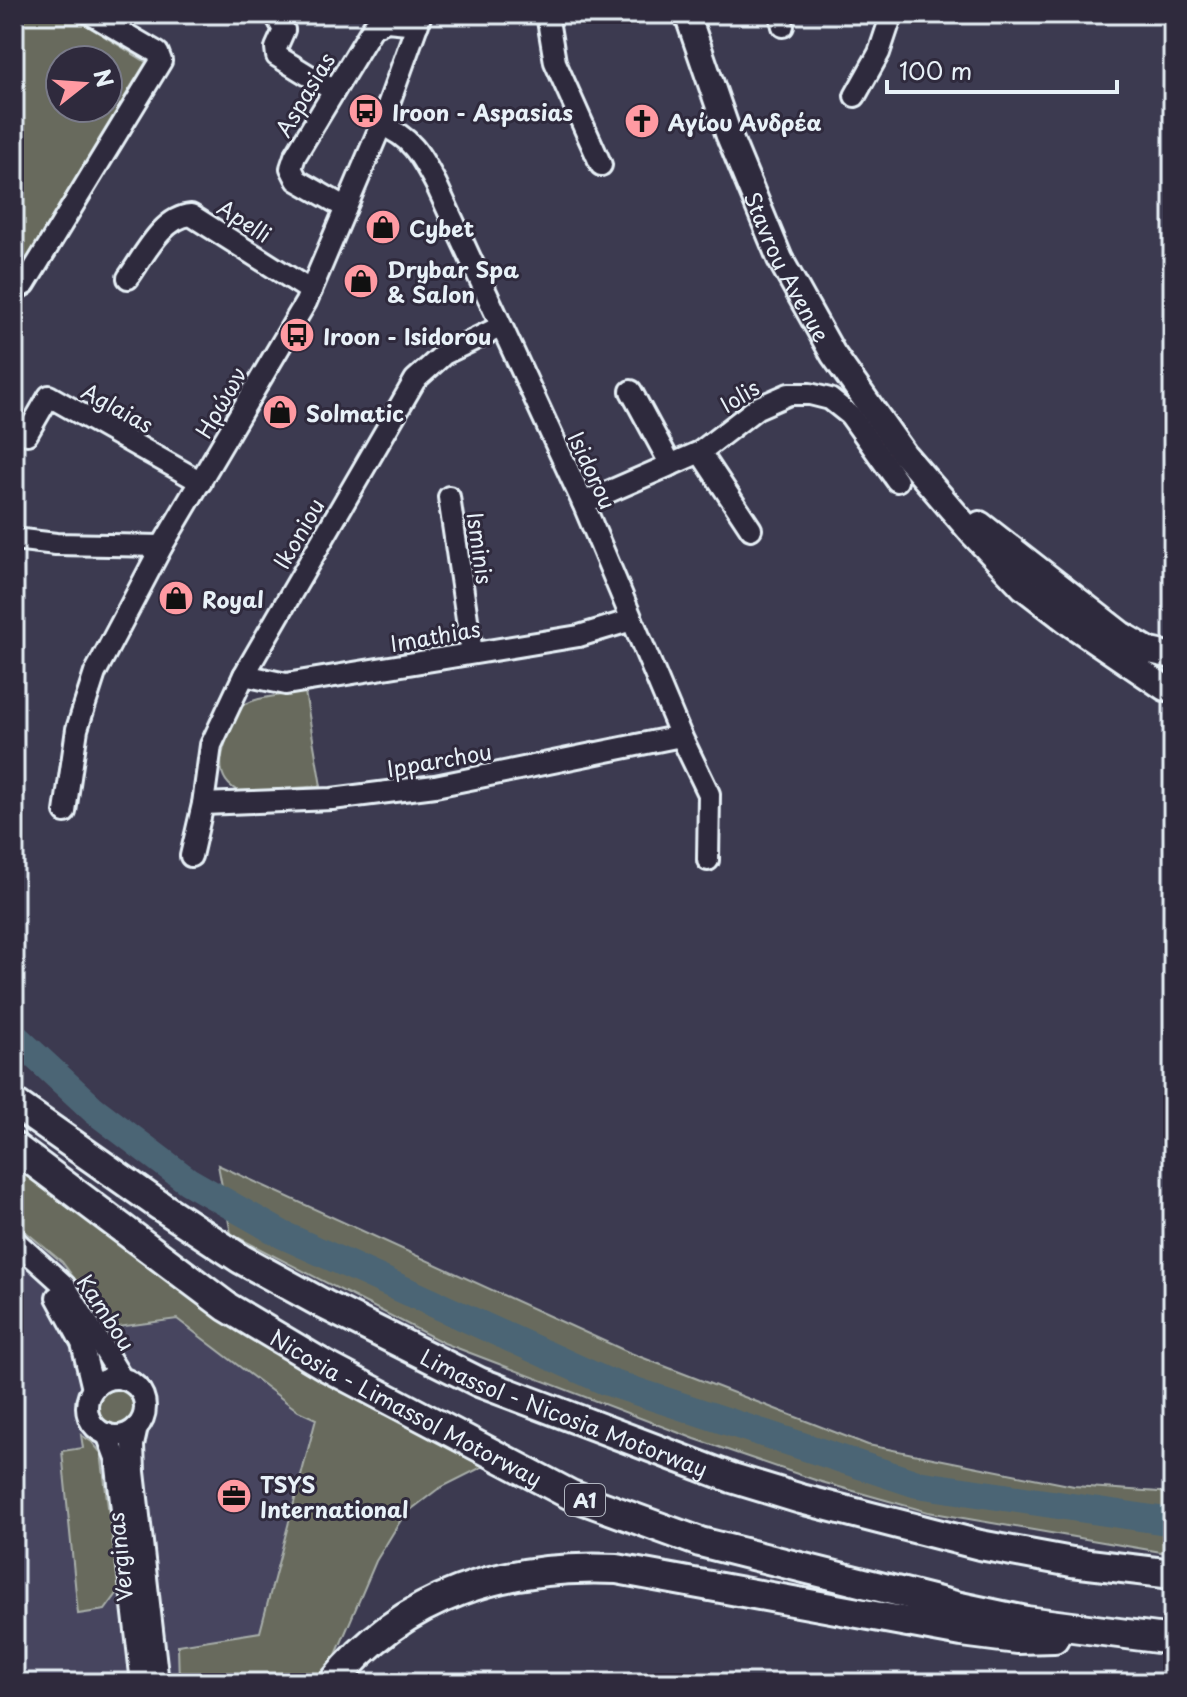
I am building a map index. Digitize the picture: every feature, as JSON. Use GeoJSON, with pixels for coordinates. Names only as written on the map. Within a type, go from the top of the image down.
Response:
{"type":"FeatureCollection","features":[{"type":"Feature","properties":{"kind":"highway","name":"Limassol - Nicosia Motorway"},"geometry":{"type":"LineString","coordinates":[[14,1103],[241,1259],[479,1382],[718,1473],[801,1499],[980,1545],[1072,1562],[1173,1574]]}},
{"type":"Feature","properties":{"kind":"highway","name":"Nicosia - Limassol Motorway"},"geometry":{"type":"LineString","coordinates":[[14,1147],[227,1307],[326,1366],[571,1495],[700,1542],[960,1607],[1026,1621],[1173,1640]]}},
{"type":"Feature","properties":{"kind":"highway"},"geometry":{"type":"LineString","coordinates":[[333,1683],[368,1644],[397,1620],[424,1606],[471,1587],[560,1568],[617,1569],[1003,1638],[1110,1633]]}},
{"type":"Feature","properties":{"kind":"main road"},"geometry":{"type":"LineString","coordinates":[[667,14],[697,43]]}},
{"type":"Feature","properties":{"kind":"main road","name":"Stavrou Avenue"},"geometry":{"type":"LineString","coordinates":[[687,14],[729,136],[780,259],[833,354],[904,454],[1023,587],[1169,695]]}},
{"type":"Feature","properties":{"kind":"main road","name":"Stavrou Avenue"},"geometry":{"type":"LineString","coordinates":[[937,490],[1121,634],[1150,651],[1173,656]]}},
{"type":"Feature","properties":{"kind":"main road"},"geometry":{"type":"LineString","coordinates":[[1169,695],[1164,678],[1173,663]]}},
{"type":"Feature","properties":{"kind":"street"},"geometry":{"type":"LineString","coordinates":[[20,287],[25,284],[161,61],[158,53],[91,14]]}},
{"type":"Feature","properties":{"kind":"street"},"geometry":{"type":"LineString","coordinates":[[275,14],[284,30],[276,48],[277,56],[334,91]]}},
{"type":"Feature","properties":{"kind":"street"},"geometry":{"type":"LineString","coordinates":[[547,14],[555,62],[601,165]]}},
{"type":"Feature","properties":{"kind":"street"},"geometry":{"type":"LineString","coordinates":[[855,96],[879,53],[892,14]]}},
{"type":"Feature","properties":{"kind":"street","name":"Aspasias"},"geometry":{"type":"LineString","coordinates":[[346,208],[297,180],[291,168],[295,156],[373,27],[387,21],[420,19]]}},
{"type":"Feature","properties":{"kind":"street","name":"Ηρώων"},"geometry":{"type":"LineString","coordinates":[[65,812],[77,729],[95,673],[162,546],[311,291],[381,125],[420,19]]}},
{"type":"Feature","properties":{"kind":"street","name":"Isidorou"},"geometry":{"type":"LineString","coordinates":[[381,125],[400,133],[421,157],[436,184],[583,503],[681,736],[709,794],[708,860]]}},
{"type":"Feature","properties":{"kind":"street","name":"Apelli"},"geometry":{"type":"LineString","coordinates":[[128,278],[169,223],[179,216],[191,215],[311,291]]}},
{"type":"Feature","properties":{"kind":"street","name":"Ikoniou"},"geometry":{"type":"LineString","coordinates":[[191,856],[203,804],[211,745],[244,675],[415,380],[444,354],[500,327]]}},
{"type":"Feature","properties":{"kind":"street"},"geometry":{"type":"LineString","coordinates":[[631,391],[671,465]]}},
{"type":"Feature","properties":{"kind":"street","name":"Iolis"},"geometry":{"type":"LineString","coordinates":[[583,503],[700,452],[757,408],[789,394],[810,394],[830,399],[850,415],[897,481]]}},
{"type":"Feature","properties":{"kind":"street","name":"Aglaias"},"geometry":{"type":"LineString","coordinates":[[27,434],[49,396],[201,482]]}},
{"type":"Feature","properties":{"kind":"street"},"geometry":{"type":"LineString","coordinates":[[700,452],[751,529]]}},
{"type":"Feature","properties":{"kind":"street","name":"Isminis"},"geometry":{"type":"LineString","coordinates":[[449,497],[472,653]]}},
{"type":"Feature","properties":{"kind":"street"},"geometry":{"type":"LineString","coordinates":[[14,539],[56,544],[162,546]]}},
{"type":"Feature","properties":{"kind":"street","name":"Imathias"},"geometry":{"type":"LineString","coordinates":[[244,675],[286,684],[579,636],[632,620]]}},
{"type":"Feature","properties":{"kind":"street","name":"Ipparchou"},"geometry":{"type":"LineString","coordinates":[[203,804],[332,799],[435,786],[681,736]]}},
{"type":"Feature","properties":{"kind":"street","name":"Kambou"},"geometry":{"type":"LineString","coordinates":[[14,1240],[65,1286],[122,1379]]}},
{"type":"Feature","properties":{"kind":"street","name":"Kambou"},"geometry":{"type":"LineString","coordinates":[[14,1251],[40,1274],[57,1295],[82,1343],[93,1389]]}},
{"type":"Feature","properties":{"kind":"street"},"geometry":{"type":"LineString","coordinates":[[111,1378],[133,1384],[141,1393],[144,1404],[143,1416],[137,1427],[118,1436],[107,1434],[92,1423],[87,1404],[93,1389],[111,1378]]}},
{"type":"Feature","properties":{"kind":"street","name":"Verginas"},"geometry":{"type":"LineString","coordinates":[[137,1427],[133,1445],[134,1472],[158,1683]]}},
{"type":"Feature","properties":{"kind":"street","name":"Verginas"},"geometry":{"type":"LineString","coordinates":[[107,1434],[116,1458],[142,1683]]}},
{"type":"Feature","properties":{"kind":"shaded area"},"geometry":{"type":"Polygon","coordinates":[[[14,1222],[62,1262],[111,1328],[177,1319],[298,1411],[317,1419],[260,1632],[178,1645],[179,1683],[14,1683],[14,1222]]]}},
{"type":"Feature","properties":{"kind":"green space"},"geometry":{"type":"Polygon","coordinates":[[[14,14],[68,14],[117,44],[44,44],[44,124],[108,124],[16,276],[14,14]]]}},
{"type":"Feature","properties":{"kind":"green space"},"geometry":{"type":"Polygon","coordinates":[[[124,48],[146,62],[124,98],[124,48]]]}},
{"type":"Feature","properties":{"kind":"green space"},"geometry":{"type":"Polygon","coordinates":[[[305,692],[321,786],[240,792],[229,785],[223,776],[222,756],[236,711],[259,699],[305,692]]]}},
{"type":"Feature","properties":{"kind":"green space"},"geometry":{"type":"Polygon","coordinates":[[[14,1165],[149,1268],[329,1386],[488,1464],[438,1489],[404,1515],[376,1561],[324,1683],[179,1683],[178,1645],[260,1632],[316,1419],[298,1411],[177,1319],[111,1328],[62,1262],[14,1222],[14,1165]]]}},
{"type":"Feature","properties":{"kind":"green space"},"geometry":{"type":"Polygon","coordinates":[[[218,1165],[628,1352],[868,1445],[1074,1486],[1173,1493],[1173,1554],[928,1512],[818,1481],[695,1439],[444,1343],[231,1234],[218,1165]]]}},
{"type":"Feature","properties":{"kind":"green space"},"geometry":{"type":"Polygon","coordinates":[[[115,1388],[129,1394],[135,1408],[129,1422],[115,1428],[101,1422],[95,1408],[101,1394],[115,1388]]]}},
{"type":"Feature","properties":{"kind":"green space"},"geometry":{"type":"Polygon","coordinates":[[[81,1435],[101,1453],[119,1591],[105,1610],[78,1614],[62,1451],[83,1448],[81,1435]]]}},
{"type":"Feature","properties":{"kind":"waterway"},"geometry":{"type":"LineString","coordinates":[[14,1036],[94,1110],[188,1181],[283,1235],[605,1381],[917,1484],[1173,1522]]}},
{"type":"Feature","properties":{"kind":"place","name":"Iroon - Aspasias"},"geometry":{"type":"Point","coordinates":[366,111]}},
{"type":"Feature","properties":{"kind":"place","name":"Αγίου Ανδρέα"},"geometry":{"type":"Point","coordinates":[642,121]}},
{"type":"Feature","properties":{"kind":"place","name":"Cybet"},"geometry":{"type":"Point","coordinates":[383,227]}},
{"type":"Feature","properties":{"kind":"place","name":"Drybar Spa & Salon"},"geometry":{"type":"Point","coordinates":[361,281]}},
{"type":"Feature","properties":{"kind":"place","name":"Iroon - Isidorou"},"geometry":{"type":"Point","coordinates":[297,335]}},
{"type":"Feature","properties":{"kind":"place","name":"Solmatic"},"geometry":{"type":"Point","coordinates":[280,412]}},
{"type":"Feature","properties":{"kind":"place","name":"Royal"},"geometry":{"type":"Point","coordinates":[176,598]}},
{"type":"Feature","properties":{"kind":"place","name":"TSYS International"},"geometry":{"type":"Point","coordinates":[234,1496]}}]}
